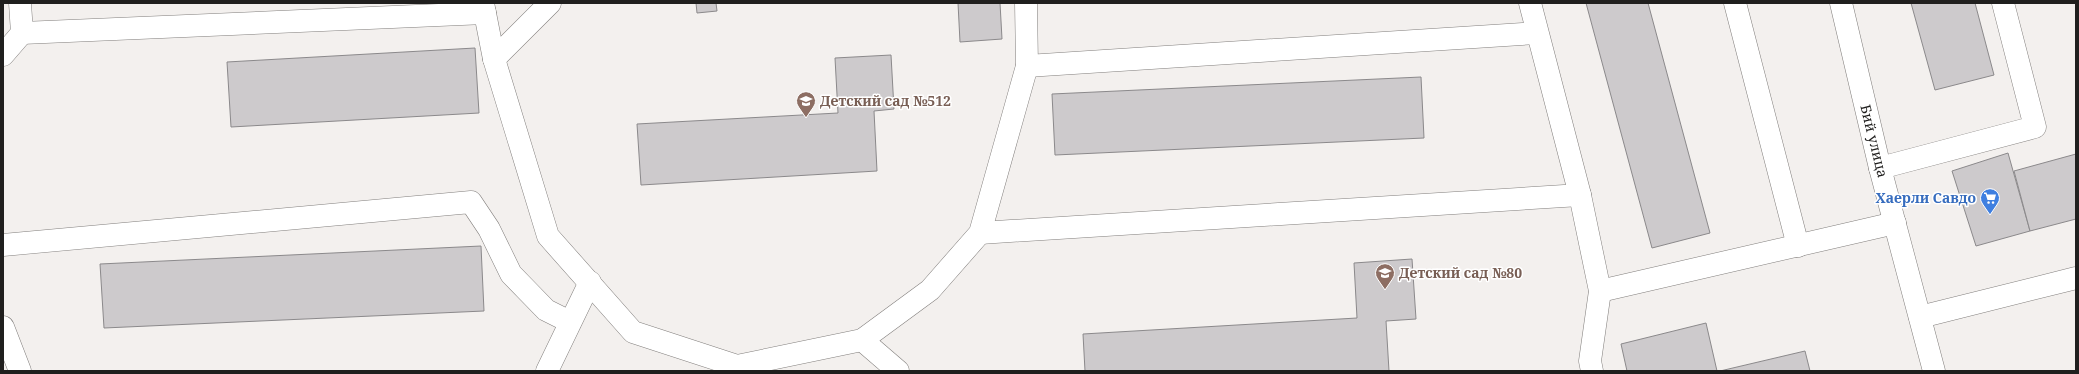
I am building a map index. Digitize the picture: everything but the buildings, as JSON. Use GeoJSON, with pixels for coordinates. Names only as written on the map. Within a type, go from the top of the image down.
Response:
{"type":"FeatureCollection","features":[{"type":"Feature","properties":{"kind":"street"},"geometry":{"type":"LineString","coordinates":[[3,55],[22,33],[20,3]]}},
{"type":"Feature","properties":{"kind":"street"},"geometry":{"type":"LineString","coordinates":[[494,59],[550,3]]}},
{"type":"Feature","properties":{"kind":"street"},"geometry":{"type":"LineString","coordinates":[[22,33],[484,8],[494,59],[548,236],[633,332],[738,369],[862,340],[930,290],[980,233],[1027,66],[1026,3]]}},
{"type":"Feature","properties":{"kind":"street"},"geometry":{"type":"LineString","coordinates":[[1530,3],[1580,195],[1600,291],[1590,361],[1592,371]]}},
{"type":"Feature","properties":{"kind":"street"},"geometry":{"type":"LineString","coordinates":[[1735,3],[1798,246]]}},
{"type":"Feature","properties":{"kind":"street","name":"Бий улица"},"geometry":{"type":"LineString","coordinates":[[1841,3],[1880,168],[1934,371]]}},
{"type":"Feature","properties":{"kind":"street"},"geometry":{"type":"LineString","coordinates":[[1880,168],[2035,127],[2003,3]]}},
{"type":"Feature","properties":{"kind":"street"},"geometry":{"type":"LineString","coordinates":[[1027,66],[1537,33]]}},
{"type":"Feature","properties":{"kind":"street"},"geometry":{"type":"LineString","coordinates":[[980,233],[1580,195]]}},
{"type":"Feature","properties":{"kind":"street"},"geometry":{"type":"LineString","coordinates":[[3,245],[471,202],[489,229],[511,274],[546,310],[570,322]]}},
{"type":"Feature","properties":{"kind":"street"},"geometry":{"type":"LineString","coordinates":[[1600,291],[1895,223]]}},
{"type":"Feature","properties":{"kind":"street"},"geometry":{"type":"LineString","coordinates":[[1920,317],[2076,278]]}},
{"type":"Feature","properties":{"kind":"street"},"geometry":{"type":"LineString","coordinates":[[547,371],[590,282]]}},
{"type":"Feature","properties":{"kind":"street"},"geometry":{"type":"LineString","coordinates":[[3,328],[20,371]]}},
{"type":"Feature","properties":{"kind":"street"},"geometry":{"type":"LineString","coordinates":[[862,340],[898,371]]}},
{"type":"Feature","properties":{"kind":"place","name":"Детский сад №512"},"geometry":{"type":"Point","coordinates":[806,118]}},
{"type":"Feature","properties":{"kind":"place","name":"Хаерли Савдо"},"geometry":{"type":"Point","coordinates":[1990,215]}},
{"type":"Feature","properties":{"kind":"place","name":"Детский сад №80"},"geometry":{"type":"Point","coordinates":[1385,290]}}]}
